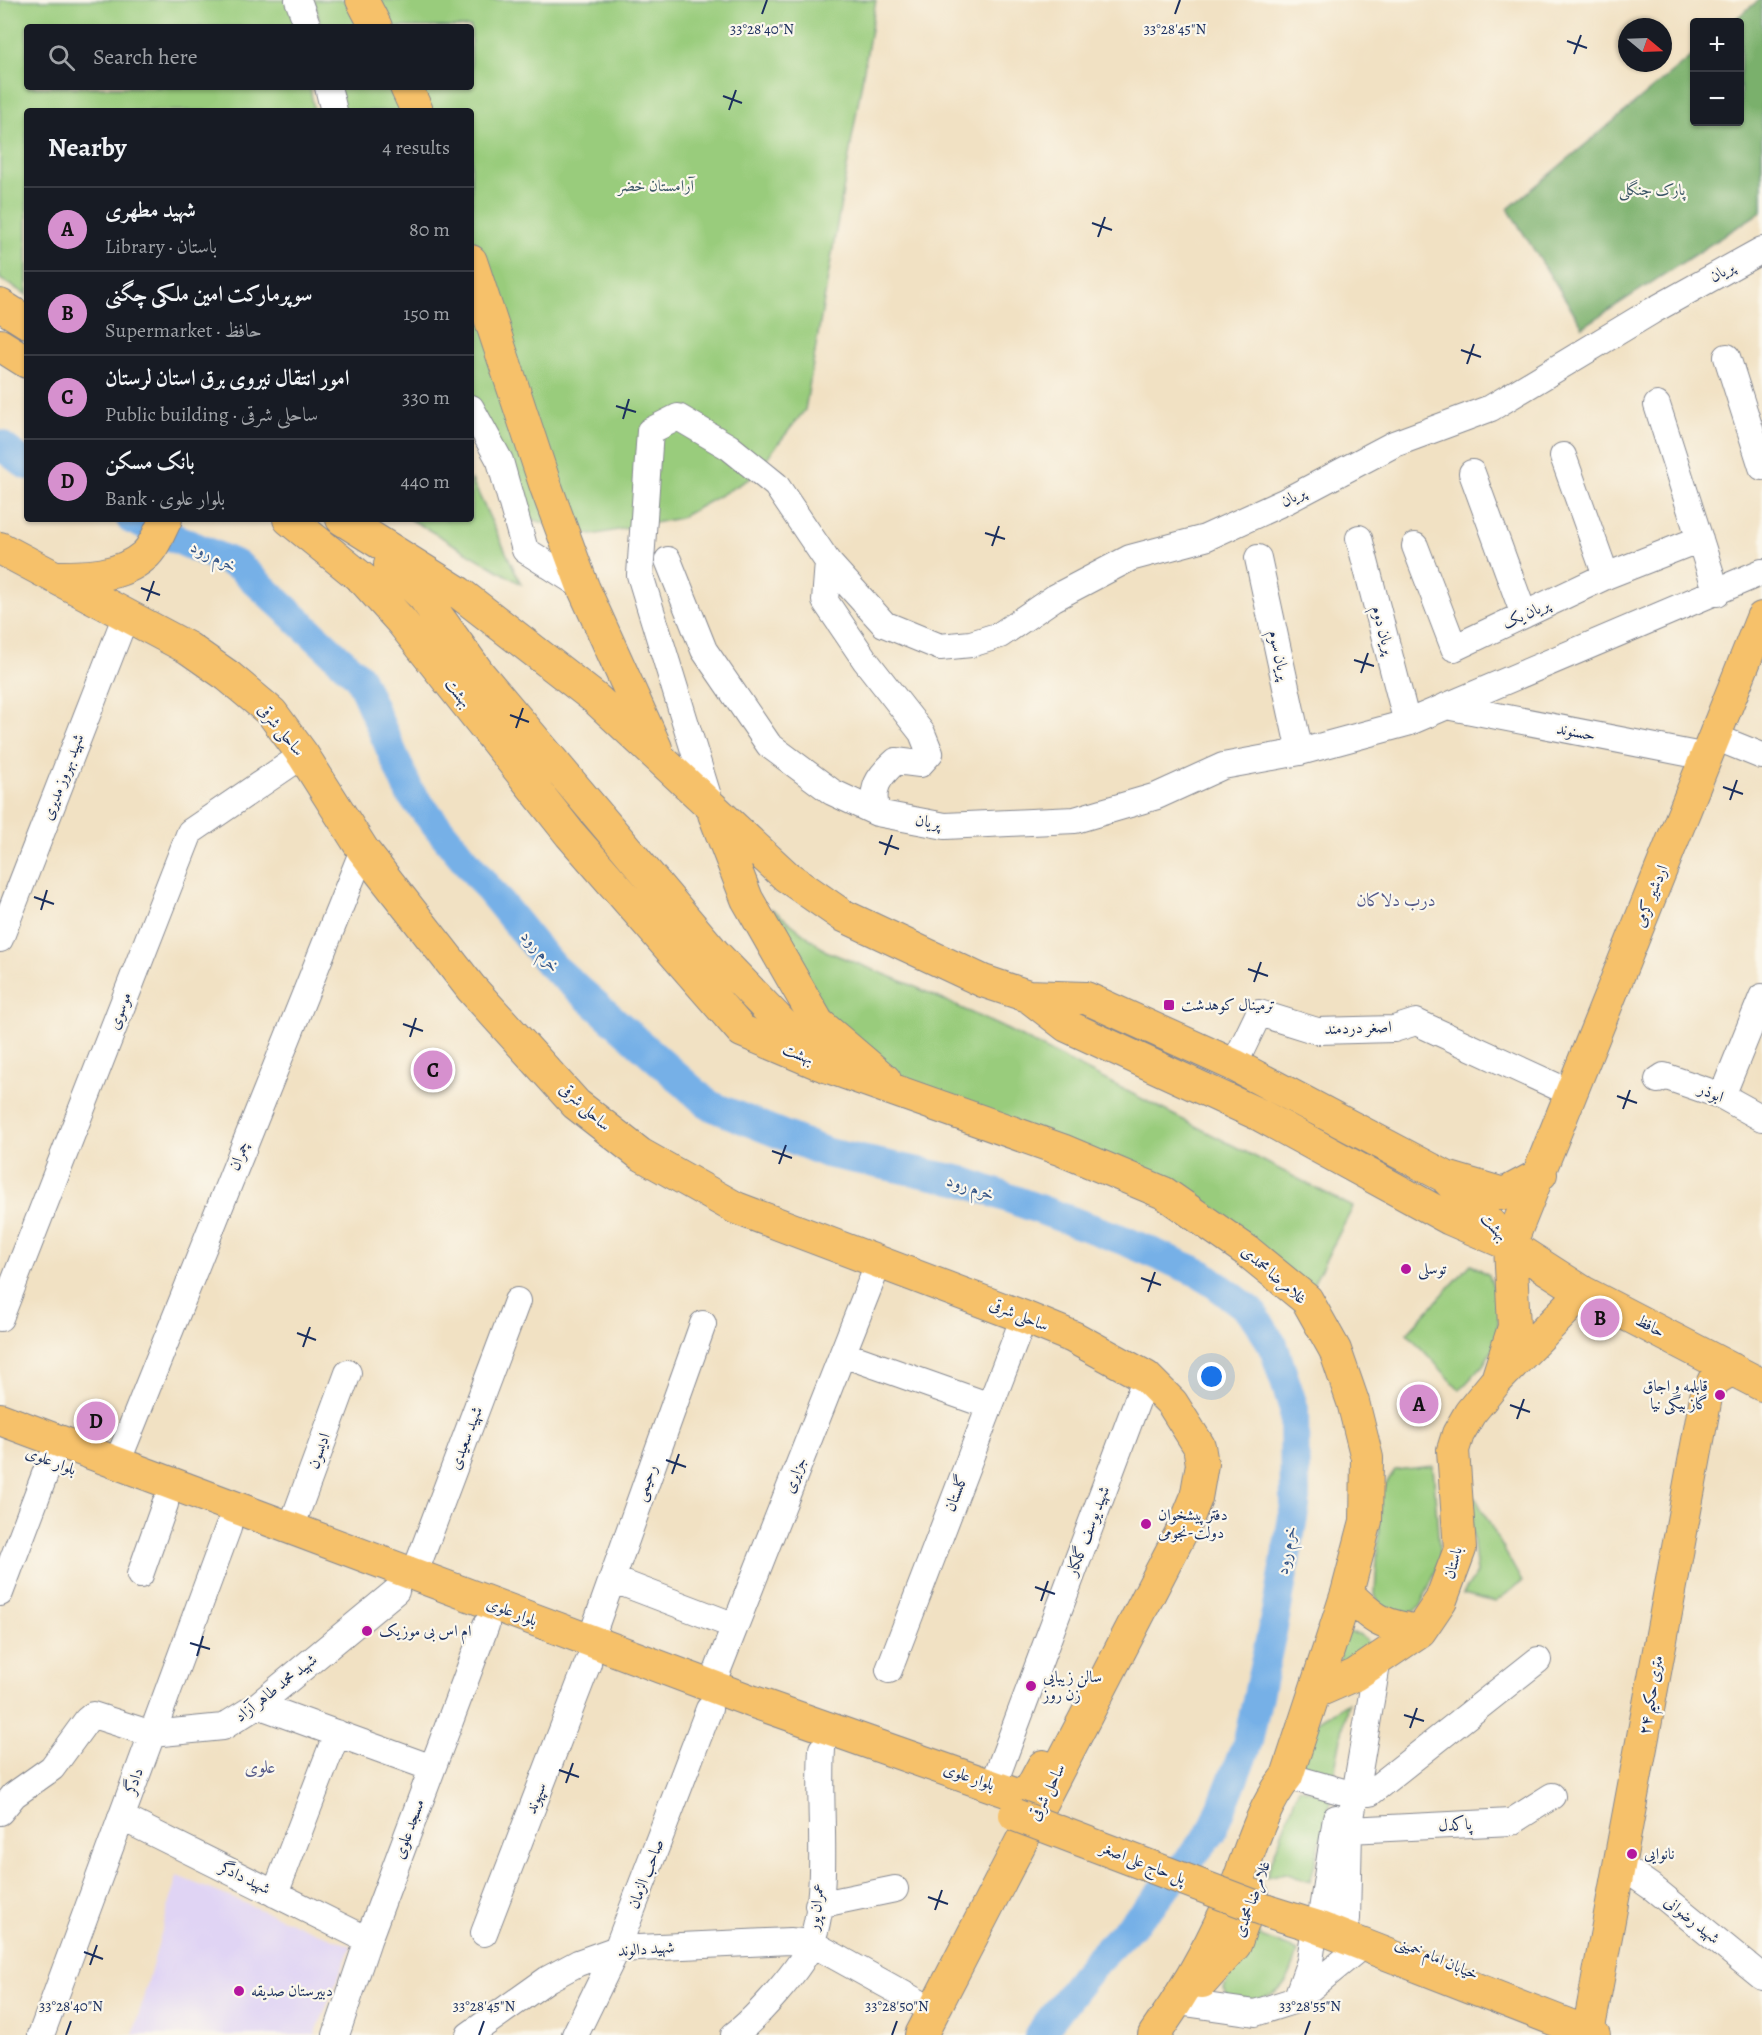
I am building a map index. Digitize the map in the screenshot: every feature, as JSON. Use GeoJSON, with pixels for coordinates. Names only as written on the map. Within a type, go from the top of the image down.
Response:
{"type":"FeatureCollection","features":[{"type":"Feature","properties":{"kind":"main road"},"geometry":{"type":"LineString","coordinates":[[362,0],[374,24]]}},
{"type":"Feature","properties":{"kind":"main road"},"geometry":{"type":"LineString","coordinates":[[407,90],[416,108]]}},
{"type":"Feature","properties":{"kind":"main road"},"geometry":{"type":"LineString","coordinates":[[474,270],[546,487],[583,587],[662,761]]}},
{"type":"Feature","properties":{"kind":"main road"},"geometry":{"type":"LineString","coordinates":[[0,305],[24,320]]}},
{"type":"Feature","properties":{"kind":"main road"},"geometry":{"type":"LineString","coordinates":[[0,345],[24,360]]}},
{"type":"Feature","properties":{"kind":"main road"},"geometry":{"type":"LineString","coordinates":[[56,577],[94,577],[118,571],[146,555],[164,522]]}},
{"type":"Feature","properties":{"kind":"main road","name":"بهشت"},"geometry":{"type":"LineString","coordinates":[[293,522],[364,580],[401,621],[570,834],[742,1031],[820,1064]]}},
{"type":"Feature","properties":{"kind":"main road","name":"بهشت"},"geometry":{"type":"LineString","coordinates":[[345,522],[423,596],[480,675],[714,953],[820,1064]]}},
{"type":"Feature","properties":{"kind":"main road","name":"بهشت"},"geometry":{"type":"LineString","coordinates":[[347,522],[458,592],[596,699],[786,876],[842,915],[982,981],[1028,996],[1086,998],[1233,1065],[1444,1176],[1510,1245]]}},
{"type":"Feature","properties":{"kind":"main road","name":"ساحلی شرقی"},"geometry":{"type":"LineString","coordinates":[[0,548],[188,648],[228,676],[272,713],[303,755],[363,850],[471,988],[576,1104],[640,1154],[736,1208],[878,1264],[956,1290],[1073,1337],[1146,1377],[1172,1403],[1187,1424],[1199,1446],[1202,1464],[1196,1498],[1172,1550]]}},
{"type":"Feature","properties":{"kind":"main road","name":"اردشیر کرمی"},"geometry":{"type":"LineString","coordinates":[[1510,1245],[1541,1174],[1762,618]]}},
{"type":"Feature","properties":{"kind":"main road"},"geometry":{"type":"LineString","coordinates":[[712,809],[747,899],[818,1023],[902,1094]]}},
{"type":"Feature","properties":{"kind":"main road"},"geometry":{"type":"LineString","coordinates":[[747,899],[747,889],[758,873],[768,870],[786,876]]}},
{"type":"Feature","properties":{"kind":"main road","name":"بهشت"},"geometry":{"type":"LineString","coordinates":[[1028,996],[1067,1026],[1260,1115],[1450,1219],[1510,1245]]}},
{"type":"Feature","properties":{"kind":"main road","name":"غلامرضا محمدی"},"geometry":{"type":"LineString","coordinates":[[820,1064],[1062,1150],[1164,1193],[1247,1251],[1307,1300],[1335,1350],[1367,1458],[1366,1521],[1347,1593],[1287,1776],[1272,1795],[1227,1911],[1178,2002],[1154,2035]]}},
{"type":"Feature","properties":{"kind":"main road"},"geometry":{"type":"LineString","coordinates":[[1260,1115],[1275,1087]]}},
{"type":"Feature","properties":{"kind":"main road"},"geometry":{"type":"LineString","coordinates":[[1444,1176],[1504,1194],[1541,1174]]}},
{"type":"Feature","properties":{"kind":"main road","name":"حافظ"},"geometry":{"type":"LineString","coordinates":[[1510,1245],[1583,1292],[1762,1385]]}},
{"type":"Feature","properties":{"kind":"main road","name":"باستان"},"geometry":{"type":"LineString","coordinates":[[1497,1380],[1514,1327],[1510,1245]]}},
{"type":"Feature","properties":{"kind":"main road","name":"باستان"},"geometry":{"type":"LineString","coordinates":[[1316,1692],[1367,1667],[1420,1631],[1441,1600],[1460,1549],[1453,1450],[1470,1413],[1497,1380],[1583,1292]]}},
{"type":"Feature","properties":{"kind":"main road","name":"۲۴ متری حکیم"},"geometry":{"type":"LineString","coordinates":[[1580,2027],[1605,1850],[1682,1436],[1700,1352]]}},
{"type":"Feature","properties":{"kind":"main road","name":"۲۴ متری حکیم"},"geometry":{"type":"LineString","coordinates":[[1580,2027],[1620,1865],[1706,1397],[1714,1380],[1732,1369]]}},
{"type":"Feature","properties":{"kind":"main road","name":"بلوار علوی"},"geometry":{"type":"LineString","coordinates":[[0,1419],[291,1528],[486,1625],[589,1652]]}},
{"type":"Feature","properties":{"kind":"main road","name":"بلوار علوی"},"geometry":{"type":"LineString","coordinates":[[0,1442],[228,1528],[405,1583],[710,1698],[993,1786],[1021,1806]]}},
{"type":"Feature","properties":{"kind":"main road"},"geometry":{"type":"LineString","coordinates":[[912,2035],[925,2017],[1021,1806],[1126,1607],[1172,1550]]}},
{"type":"Feature","properties":{"kind":"main road","name":"ساحل شرقی"},"geometry":{"type":"LineString","coordinates":[[925,2017],[1172,1550]]}},
{"type":"Feature","properties":{"kind":"main road"},"geometry":{"type":"LineString","coordinates":[[1347,1593],[1368,1614],[1391,1627],[1420,1631]]}},
{"type":"Feature","properties":{"kind":"main road","name":"بلوار علوی"},"geometry":{"type":"LineString","coordinates":[[710,1698],[822,1749],[1021,1806]]}},
{"type":"Feature","properties":{"kind":"main road","name":"پل حاج علی اصغر"},"geometry":{"type":"LineString","coordinates":[[1021,1806],[1274,1904]]}},
{"type":"Feature","properties":{"kind":"main road","name":"خیابان امام خمینی"},"geometry":{"type":"LineString","coordinates":[[1274,1904],[1328,1918],[1580,2027]]}},
{"type":"Feature","properties":{"kind":"main road","name":"خیابان امام خمینی"},"geometry":{"type":"LineString","coordinates":[[1328,1918],[1363,1945],[1580,2027]]}},
{"type":"Feature","properties":{"kind":"street"},"geometry":{"type":"LineString","coordinates":[[298,0],[307,24]]}},
{"type":"Feature","properties":{"kind":"street"},"geometry":{"type":"LineString","coordinates":[[329,90],[333,108]]}},
{"type":"Feature","properties":{"kind":"street","name":"پریان"},"geometry":{"type":"LineString","coordinates":[[712,809],[640,575],[650,431],[678,417],[729,447],[776,485],[828,562],[885,624],[940,646],[971,644],[1000,635],[1054,598],[1130,558],[1205,538],[1286,501],[1394,444],[1491,408],[1652,311],[1762,250]]}},
{"type":"Feature","properties":{"kind":"street"},"geometry":{"type":"LineString","coordinates":[[1726,357],[1762,467]]}},
{"type":"Feature","properties":{"kind":"street"},"geometry":{"type":"LineString","coordinates":[[1657,405],[1717,593]]}},
{"type":"Feature","properties":{"kind":"street"},"geometry":{"type":"LineString","coordinates":[[474,413],[500,460],[525,550],[583,587]]}},
{"type":"Feature","properties":{"kind":"street"},"geometry":{"type":"LineString","coordinates":[[1563,456],[1606,576]]}},
{"type":"Feature","properties":{"kind":"street"},"geometry":{"type":"LineString","coordinates":[[1472,473],[1524,615]]}},
{"type":"Feature","properties":{"kind":"street","name":"پریان دوم"},"geometry":{"type":"LineString","coordinates":[[1359,537],[1407,723]]}},
{"type":"Feature","properties":{"kind":"street","name":"پریان یک"},"geometry":{"type":"LineString","coordinates":[[1415,546],[1454,648],[1606,576],[1700,539]]}},
{"type":"Feature","properties":{"kind":"street","name":"پریان سوم"},"geometry":{"type":"LineString","coordinates":[[1258,558],[1300,752]]}},
{"type":"Feature","properties":{"kind":"street","name":"پریان"},"geometry":{"type":"LineString","coordinates":[[668,560],[704,650],[768,745],[832,792],[877,813],[945,826],[1075,820],[1157,796],[1223,766],[1300,752],[1407,723],[1762,572]]}},
{"type":"Feature","properties":{"kind":"street"},"geometry":{"type":"LineString","coordinates":[[828,562],[825,601],[865,660],[922,733],[930,753],[920,764],[896,761],[880,775],[873,798],[877,813]]}},
{"type":"Feature","properties":{"kind":"street","name":"شهید بهروز مدیری"},"geometry":{"type":"LineString","coordinates":[[0,939],[126,615]]}},
{"type":"Feature","properties":{"kind":"street","name":"حسنوند"},"geometry":{"type":"LineString","coordinates":[[1446,706],[1762,756]]}},
{"type":"Feature","properties":{"kind":"street","name":"موسوی"},"geometry":{"type":"LineString","coordinates":[[0,1318],[190,832],[303,755]]}},
{"type":"Feature","properties":{"kind":"street","name":"چمران"},"geometry":{"type":"LineString","coordinates":[[117,1463],[363,850]]}},
{"type":"Feature","properties":{"kind":"street"},"geometry":{"type":"LineString","coordinates":[[1722,1096],[1762,996]]}},
{"type":"Feature","properties":{"kind":"street","name":"اصغر دردمند"},"geometry":{"type":"LineString","coordinates":[[1233,1065],[1259,1013],[1317,1030],[1394,1029],[1416,1022],[1573,1094]]}},
{"type":"Feature","properties":{"kind":"street","name":"ابوذر"},"geometry":{"type":"LineString","coordinates":[[1658,1080],[1664,1076],[1722,1096],[1762,1118]]}},
{"type":"Feature","properties":{"kind":"street","name":"جزایری"},"geometry":{"type":"LineString","coordinates":[[710,1698],[735,1626],[878,1264]]}},
{"type":"Feature","properties":{"kind":"street","name":"شهید سعیدی"},"geometry":{"type":"LineString","coordinates":[[405,1583],[517,1301]]}},
{"type":"Feature","properties":{"kind":"street","name":"گلستان"},"geometry":{"type":"LineString","coordinates":[[889,1670],[1024,1317]]}},
{"type":"Feature","properties":{"kind":"street","name":"رحیمی"},"geometry":{"type":"LineString","coordinates":[[589,1652],[612,1579],[703,1324]]}},
{"type":"Feature","properties":{"kind":"street"},"geometry":{"type":"LineString","coordinates":[[843,1353],[990,1406]]}},
{"type":"Feature","properties":{"kind":"street","name":"ادیسون"},"geometry":{"type":"LineString","coordinates":[[291,1528],[348,1373]]}},
{"type":"Feature","properties":{"kind":"street","name":"شهید یوسف گلکار"},"geometry":{"type":"LineString","coordinates":[[993,1786],[1146,1377]]}},
{"type":"Feature","properties":{"kind":"street"},"geometry":{"type":"LineString","coordinates":[[0,1593],[50,1461]]}},
{"type":"Feature","properties":{"kind":"street"},"geometry":{"type":"LineString","coordinates":[[140,1575],[165,1504]]}},
{"type":"Feature","properties":{"kind":"street","name":"دادگر"},"geometry":{"type":"LineString","coordinates":[[40,2035],[228,1528]]}},
{"type":"Feature","properties":{"kind":"street"},"geometry":{"type":"LineString","coordinates":[[612,1579],[735,1626]]}},
{"type":"Feature","properties":{"kind":"street","name":"شهید محمد طاهر آزاد"},"geometry":{"type":"LineString","coordinates":[[0,1812],[14,1795],[52,1768],[93,1715],[152,1734],[223,1727],[258,1705],[405,1583]]}},
{"type":"Feature","properties":{"kind":"street","name":"مسجد علوی"},"geometry":{"type":"LineString","coordinates":[[336,2035],[368,1940],[486,1625]]}},
{"type":"Feature","properties":{"kind":"street","name":"سپهوند"},"geometry":{"type":"LineString","coordinates":[[484,1934],[589,1652]]}},
{"type":"Feature","properties":{"kind":"street"},"geometry":{"type":"LineString","coordinates":[[1287,1776],[1347,1792],[1371,1793],[1538,1660]]}},
{"type":"Feature","properties":{"kind":"street"},"geometry":{"type":"LineString","coordinates":[[1328,1918],[1347,1792],[1355,1702],[1367,1667]]}},
{"type":"Feature","properties":{"kind":"street","name":"صاحب الزمان"},"geometry":{"type":"LineString","coordinates":[[575,2035],[617,1949],[710,1698]]}},
{"type":"Feature","properties":{"kind":"street"},"geometry":{"type":"LineString","coordinates":[[258,1705],[432,1768]]}},
{"type":"Feature","properties":{"kind":"street"},"geometry":{"type":"LineString","coordinates":[[275,1893],[336,1733]]}},
{"type":"Feature","properties":{"kind":"street","name":"عمران پور"},"geometry":{"type":"LineString","coordinates":[[734,2035],[766,2006],[811,1943],[818,1905],[822,1855],[819,1780],[822,1749]]}},
{"type":"Feature","properties":{"kind":"street"},"geometry":{"type":"LineString","coordinates":[[1296,2000],[1328,1918],[1349,1830],[1347,1792]]}},
{"type":"Feature","properties":{"kind":"street","name":"پاکدل"},"geometry":{"type":"LineString","coordinates":[[1349,1830],[1511,1822],[1552,1796]]}},
{"type":"Feature","properties":{"kind":"street","name":"شهید دادگر"},"geometry":{"type":"LineString","coordinates":[[121,1817],[368,1940]]}},
{"type":"Feature","properties":{"kind":"street","name":"شهید رضوانی"},"geometry":{"type":"LineString","coordinates":[[1620,1865],[1653,1888],[1762,1977]]}},
{"type":"Feature","properties":{"kind":"street"},"geometry":{"type":"LineString","coordinates":[[818,1905],[895,1889]]}},
{"type":"Feature","properties":{"kind":"street","name":"شهید دالوند"},"geometry":{"type":"LineString","coordinates":[[469,2035],[548,1979],[578,1963],[617,1949],[790,1941],[811,1943]]}},
{"type":"Feature","properties":{"kind":"street"},"geometry":{"type":"LineString","coordinates":[[811,1943],[925,2017]]}},
{"type":"Feature","properties":{"kind":"street"},"geometry":{"type":"LineString","coordinates":[[1178,2002],[1255,2013],[1296,2000],[1363,1945]]}},
{"type":"Feature","properties":{"kind":"shaded area","name":"دبیرستان صدیقه"},"geometry":{"type":"Polygon","coordinates":[[[177,1876],[351,1946],[315,2035],[133,2035],[177,1876]]]}},
{"type":"Feature","properties":{"kind":"green space"},"geometry":{"type":"Polygon","coordinates":[[[0,0],[289,0],[299,24],[24,24],[24,90],[310,90],[314,108],[24,108],[24,293],[0,279],[0,0]]]}},
{"type":"Feature","properties":{"kind":"green space","name":"آرامستان خضر"},"geometry":{"type":"Polygon","coordinates":[[[314,0],[876,0],[805,410],[751,478],[680,518],[592,535],[518,516],[474,425],[474,108],[339,108],[336,90],[474,90],[474,24],[320,24],[314,0]]]}},
{"type":"Feature","properties":{"kind":"green space","name":"پارک جنگلی"},"geometry":{"type":"Polygon","coordinates":[[[1762,0],[1762,211],[1583,327],[1508,209],[1690,57],[1690,126],[1744,126],[1744,18],[1737,18],[1762,0]]]}},
{"type":"Feature","properties":{"kind":"green space"},"geometry":{"type":"Polygon","coordinates":[[[474,484],[521,584],[415,522],[474,522],[474,484]]]}},
{"type":"Feature","properties":{"kind":"green space"},"geometry":{"type":"Polygon","coordinates":[[[771,908],[826,951],[909,984],[1006,1029],[1353,1207],[1309,1292],[1203,1202],[898,1080],[824,1011],[771,908]]]}},
{"type":"Feature","properties":{"kind":"green space"},"geometry":{"type":"Polygon","coordinates":[[[1471,1264],[1489,1275],[1500,1307],[1496,1344],[1483,1365],[1460,1390],[1407,1333],[1471,1264]]]}},
{"type":"Feature","properties":{"kind":"green space"},"geometry":{"type":"Polygon","coordinates":[[[1433,1466],[1440,1561],[1420,1606],[1408,1615],[1382,1610],[1375,1594],[1381,1491],[1395,1470],[1433,1466]]]}},
{"type":"Feature","properties":{"kind":"green space"},"geometry":{"type":"Polygon","coordinates":[[[1468,1491],[1476,1499],[1522,1582],[1495,1602],[1463,1594],[1477,1573],[1468,1491]]]}},
{"type":"Feature","properties":{"kind":"green space"},"geometry":{"type":"Polygon","coordinates":[[[1343,1632],[1359,1634],[1369,1644],[1386,1646],[1340,1675],[1340,1639],[1343,1632]]]}},
{"type":"Feature","properties":{"kind":"green space"},"geometry":{"type":"Polygon","coordinates":[[[1348,1702],[1333,1779],[1298,1763],[1313,1725],[1348,1702]]]}},
{"type":"Feature","properties":{"kind":"green space"},"geometry":{"type":"Polygon","coordinates":[[[1299,1787],[1332,1797],[1310,1882],[1285,1873],[1266,1877],[1299,1787]]]}},
{"type":"Feature","properties":{"kind":"green space"},"geometry":{"type":"Polygon","coordinates":[[[1250,1920],[1255,1921],[1261,1937],[1298,1951],[1288,1977],[1276,1992],[1258,1999],[1230,2000],[1224,1989],[1250,1920]]]}},
{"type":"Feature","properties":{"kind":"waterway","name":"خرم رود"},"geometry":{"type":"LineString","coordinates":[[0,445],[24,463]]}},
{"type":"Feature","properties":{"kind":"waterway","name":"خرم رود"},"geometry":{"type":"LineString","coordinates":[[138,522],[239,566],[359,677],[410,793],[550,964],[709,1105],[827,1153],[962,1181],[1123,1240],[1202,1274],[1251,1311],[1273,1345],[1294,1409],[1295,1506],[1276,1613],[1248,1741],[1212,1832],[1151,1905],[1095,1962],[1039,2035]]}},
{"type":"Feature","properties":{"kind":"place","name":"ترمینال کوهدشت"},"geometry":{"type":"Point","coordinates":[1169,1005]}},
{"type":"Feature","properties":{"kind":"place","name":"امور انتقال نیروی برق استان لرستان"},"geometry":{"type":"Point","coordinates":[433,1070]}},
{"type":"Feature","properties":{"kind":"place","name":"توسلی"},"geometry":{"type":"Point","coordinates":[1406,1269]}},
{"type":"Feature","properties":{"kind":"place","name":"سوپرمارکت امین ملکی چگنی"},"geometry":{"type":"Point","coordinates":[1600,1318]}},
{"type":"Feature","properties":{"kind":"place","name":"قابلمه و اجاق گاز بیگی نیا"},"geometry":{"type":"Point","coordinates":[1720,1395]}},
{"type":"Feature","properties":{"kind":"place","name":"شهید مطهری"},"geometry":{"type":"Point","coordinates":[1419,1404]}},
{"type":"Feature","properties":{"kind":"place","name":"بانک مسکن"},"geometry":{"type":"Point","coordinates":[96,1421]}},
{"type":"Feature","properties":{"kind":"place","name":"دفتر پیشخوان دولت-نجومی"},"geometry":{"type":"Point","coordinates":[1146,1524]}},
{"type":"Feature","properties":{"kind":"place","name":"ام اس بی موزیک"},"geometry":{"type":"Point","coordinates":[367,1631]}},
{"type":"Feature","properties":{"kind":"place","name":"سالن زیبایی زن روز"},"geometry":{"type":"Point","coordinates":[1031,1686]}},
{"type":"Feature","properties":{"kind":"place","name":"نانوایی"},"geometry":{"type":"Point","coordinates":[1632,1854]}},
{"type":"Feature","properties":{"kind":"place","name":"دبیرستان صدیقه"},"geometry":{"type":"Point","coordinates":[239,1991]}},
{"type":"Feature","properties":{"kind":"district","name":"درب دلاکان"},"geometry":{"type":"Point","coordinates":[1396,900]}},
{"type":"Feature","properties":{"kind":"district","name":"علوی"},"geometry":{"type":"Point","coordinates":[260,1767]}}]}
